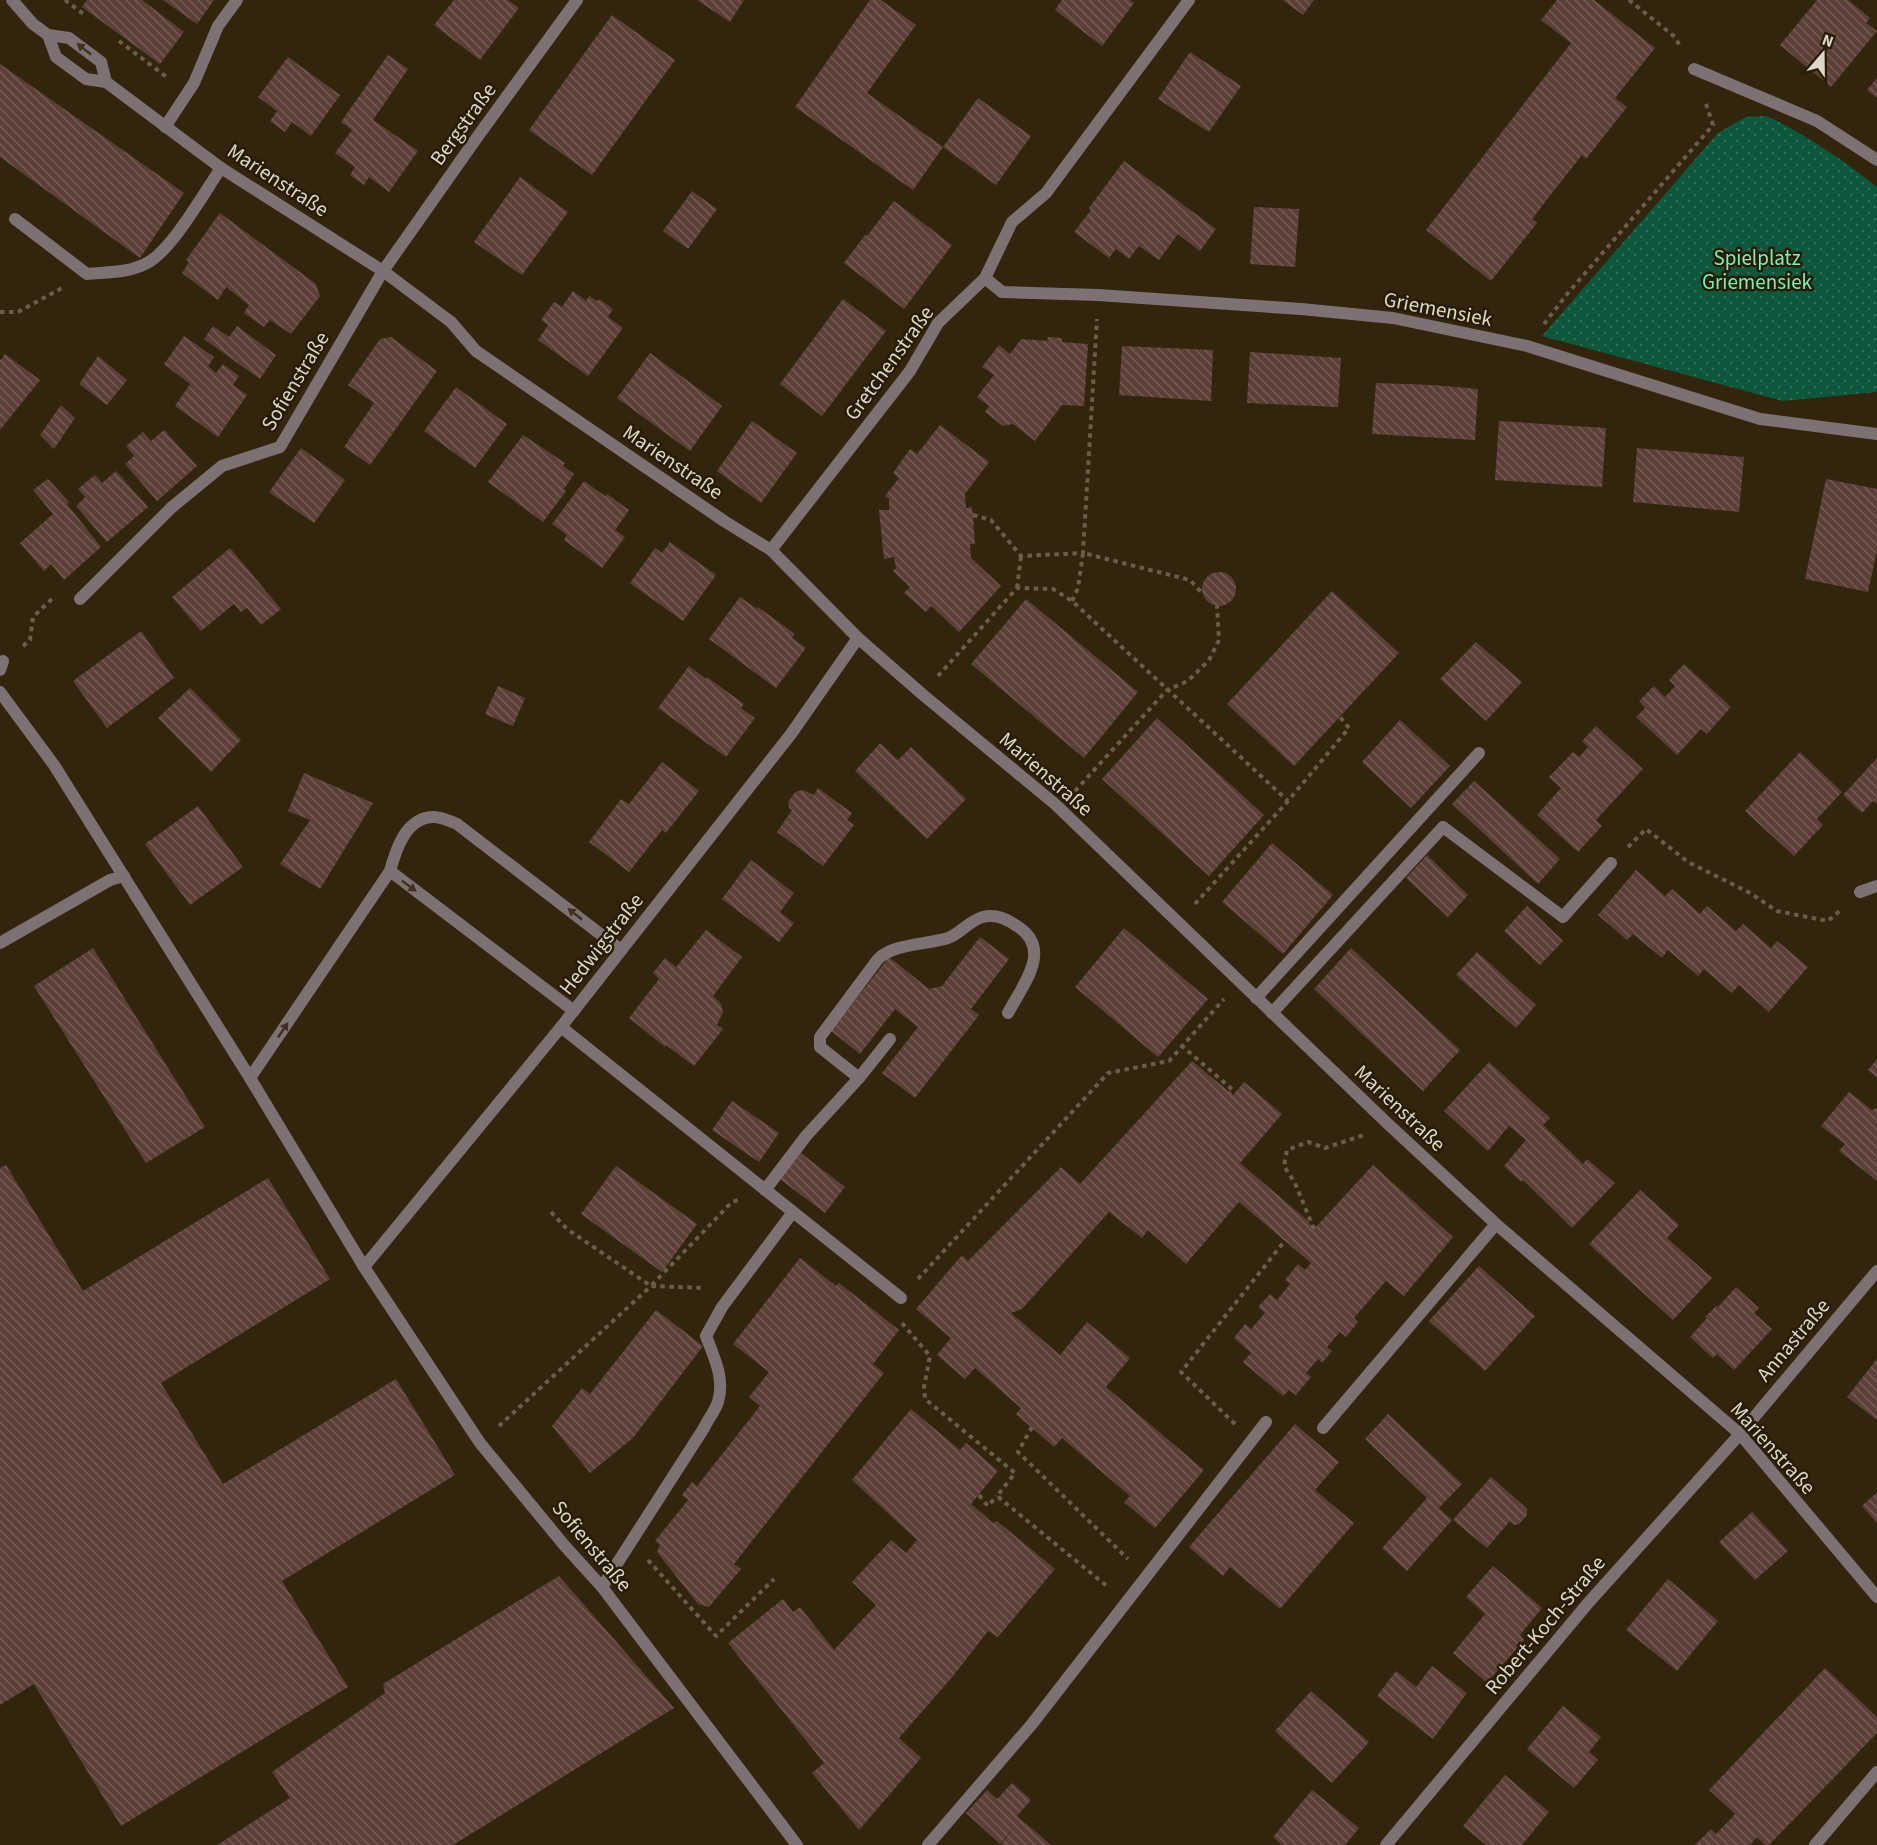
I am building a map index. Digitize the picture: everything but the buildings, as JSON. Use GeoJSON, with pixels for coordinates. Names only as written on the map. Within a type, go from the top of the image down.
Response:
{"type":"FeatureCollection","features":[{"type":"Feature","properties":{"kind":"street","name":"Marienstraße"},"geometry":{"type":"LineString","coordinates":[[12,0],[33,24],[48,35],[69,38],[101,62],[106,82]]}},
{"type":"Feature","properties":{"kind":"street"},"geometry":{"type":"LineString","coordinates":[[165,127],[194,83],[218,26],[237,0]]}},
{"type":"Feature","properties":{"kind":"street","name":"Bergstraße"},"geometry":{"type":"LineString","coordinates":[[383,271],[577,0]]}},
{"type":"Feature","properties":{"kind":"street","name":"Gretchenstraße"},"geometry":{"type":"LineString","coordinates":[[771,550],[910,371],[938,323],[985,278],[1012,222],[1046,193],[1189,0]]}},
{"type":"Feature","properties":{"kind":"street","name":"Marienstraße"},"geometry":{"type":"LineString","coordinates":[[48,35],[56,57],[86,79],[106,82],[221,168],[383,271],[451,322],[476,351],[715,515],[771,550],[858,638],[1055,804],[1387,1123],[1496,1224],[1740,1434],[1877,1597]]}},
{"type":"Feature","properties":{"kind":"street"},"geometry":{"type":"LineString","coordinates":[[1694,69],[1817,121],[1877,160]]}},
{"type":"Feature","properties":{"kind":"street"},"geometry":{"type":"LineString","coordinates":[[15,219],[87,274],[126,271],[147,263],[165,251],[221,168]]}},
{"type":"Feature","properties":{"kind":"street","name":"Sofienstraße"},"geometry":{"type":"LineString","coordinates":[[80,600],[171,508],[222,466],[280,447],[383,271]]}},
{"type":"Feature","properties":{"kind":"street","name":"Griemensiek"},"geometry":{"type":"LineString","coordinates":[[985,278],[1002,292],[1098,295],[1301,309],[1393,318],[1527,346],[1760,419],[1877,434]]}},
{"type":"Feature","properties":{"kind":"street","name":"Hedwigstraße"},"geometry":{"type":"LineString","coordinates":[[364,1267],[574,1011],[791,734],[858,638]]}},
{"type":"Feature","properties":{"kind":"street","name":"Sofienstraße"},"geometry":{"type":"LineString","coordinates":[[0,692],[54,765],[250,1078],[364,1267],[480,1443],[564,1545],[602,1587],[797,1845]]}},
{"type":"Feature","properties":{"kind":"street"},"geometry":{"type":"LineString","coordinates":[[1256,998],[1479,753]]}},
{"type":"Feature","properties":{"kind":"street"},"geometry":{"type":"LineString","coordinates":[[250,1078],[390,871],[395,852],[406,832],[417,821],[435,817],[457,824],[621,950]]}},
{"type":"Feature","properties":{"kind":"street"},"geometry":{"type":"LineString","coordinates":[[1272,1013],[1443,827],[1563,917],[1611,863]]}},
{"type":"Feature","properties":{"kind":"street"},"geometry":{"type":"LineString","coordinates":[[390,871],[574,1011]]}},
{"type":"Feature","properties":{"kind":"street"},"geometry":{"type":"LineString","coordinates":[[0,943],[110,880],[124,876]]}},
{"type":"Feature","properties":{"kind":"street"},"geometry":{"type":"LineString","coordinates":[[1860,892],[1877,886]]}},
{"type":"Feature","properties":{"kind":"street"},"geometry":{"type":"LineString","coordinates":[[859,1077],[820,1047],[820,1038],[878,959],[891,951],[950,937],[982,917],[996,916],[1010,921],[1022,928],[1032,940],[1036,953],[1034,964],[1008,1013]]}},
{"type":"Feature","properties":{"kind":"street"},"geometry":{"type":"LineString","coordinates":[[561,1027],[901,1298]]}},
{"type":"Feature","properties":{"kind":"street"},"geometry":{"type":"LineString","coordinates":[[765,1190],[806,1136],[890,1039]]}},
{"type":"Feature","properties":{"kind":"street"},"geometry":{"type":"LineString","coordinates":[[602,1587],[704,1428],[718,1402],[721,1385],[719,1368],[706,1336],[722,1306],[793,1212]]}},
{"type":"Feature","properties":{"kind":"street"},"geometry":{"type":"LineString","coordinates":[[1323,1428],[1496,1224]]}},
{"type":"Feature","properties":{"kind":"street","name":"Annastraße"},"geometry":{"type":"LineString","coordinates":[[1740,1434],[1877,1271]]}},
{"type":"Feature","properties":{"kind":"street"},"geometry":{"type":"LineString","coordinates":[[928,1845],[1032,1724],[1266,1422]]}},
{"type":"Feature","properties":{"kind":"street","name":"Robert-Koch-Straße"},"geometry":{"type":"LineString","coordinates":[[1386,1845],[1588,1602],[1740,1434]]}},
{"type":"Feature","properties":{"kind":"street"},"geometry":{"type":"LineString","coordinates":[[1815,1845],[1877,1772]]}},
{"type":"Feature","properties":{"kind":"path"},"geometry":{"type":"LineString","coordinates":[[65,0],[93,21]]}},
{"type":"Feature","properties":{"kind":"path"},"geometry":{"type":"LineString","coordinates":[[1629,0],[1675,37]]}},
{"type":"Feature","properties":{"kind":"path"},"geometry":{"type":"LineString","coordinates":[[112,36],[187,93]]}},
{"type":"Feature","properties":{"kind":"path"},"geometry":{"type":"LineString","coordinates":[[1527,346],[1568,293],[1713,125],[1694,69]]}},
{"type":"Feature","properties":{"kind":"path"},"geometry":{"type":"LineString","coordinates":[[0,312],[18,312],[87,274]]}},
{"type":"Feature","properties":{"kind":"path"},"geometry":{"type":"LineString","coordinates":[[1072,601],[1078,588],[1083,553],[1098,295]]}},
{"type":"Feature","properties":{"kind":"path"},"geometry":{"type":"LineString","coordinates":[[922,694],[1017,588],[1021,556],[991,520],[973,515]]}},
{"type":"Feature","properties":{"kind":"path"},"geometry":{"type":"LineString","coordinates":[[1021,556],[1083,553],[1190,580],[1201,592]]}},
{"type":"Feature","properties":{"kind":"path"},"geometry":{"type":"LineString","coordinates":[[1017,588],[1053,589],[1072,601],[1288,801]]}},
{"type":"Feature","properties":{"kind":"path"},"geometry":{"type":"LineString","coordinates":[[2,666],[30,640],[33,617],[57,595],[80,600]]}},
{"type":"Feature","properties":{"kind":"path"},"geometry":{"type":"LineString","coordinates":[[1055,804],[1075,790],[1167,690],[1188,681],[1209,660],[1219,640],[1217,606]]}},
{"type":"Feature","properties":{"kind":"path"},"geometry":{"type":"LineString","coordinates":[[1178,922],[1288,801],[1349,728],[1340,717]]}},
{"type":"Feature","properties":{"kind":"path"},"geometry":{"type":"LineString","coordinates":[[1611,863],[1646,829],[1688,862],[1750,893],[1777,912],[1828,921],[1860,892]]}},
{"type":"Feature","properties":{"kind":"path"},"geometry":{"type":"LineString","coordinates":[[979,1495],[988,1506],[1015,1473],[925,1399],[924,1387],[930,1356],[891,1312],[901,1298],[1108,1073],[1169,1061],[1241,981]]}},
{"type":"Feature","properties":{"kind":"path"},"geometry":{"type":"LineString","coordinates":[[1181,1045],[1233,1090],[1230,1093]]}},
{"type":"Feature","properties":{"kind":"path"},"geometry":{"type":"LineString","coordinates":[[1314,1229],[1295,1183],[1284,1166],[1287,1150],[1308,1142],[1325,1148],[1367,1134],[1387,1123]]}},
{"type":"Feature","properties":{"kind":"path"},"geometry":{"type":"LineString","coordinates":[[480,1443],[651,1286],[732,1202],[765,1190]]}},
{"type":"Feature","properties":{"kind":"path"},"geometry":{"type":"LineString","coordinates":[[551,1212],[567,1229],[651,1286],[735,1288]]}},
{"type":"Feature","properties":{"kind":"path"},"geometry":{"type":"LineString","coordinates":[[1251,1441],[1181,1372],[1283,1243]]}},
{"type":"Feature","properties":{"kind":"path"},"geometry":{"type":"LineString","coordinates":[[1032,1427],[1018,1452],[1146,1576]]}},
{"type":"Feature","properties":{"kind":"path"},"geometry":{"type":"LineString","coordinates":[[997,1496],[1127,1602]]}},
{"type":"Feature","properties":{"kind":"path"},"geometry":{"type":"LineString","coordinates":[[631,1542],[716,1636],[774,1579]]}},
{"type":"Feature","properties":{"kind":"green space","name":"Spielplatz Griemensiek"},"geometry":{"type":"Polygon","coordinates":[[[1767,116],[1824,148],[1877,187],[1877,392],[1783,401],[1542,336],[1718,133],[1746,117],[1767,116]]]}}]}
